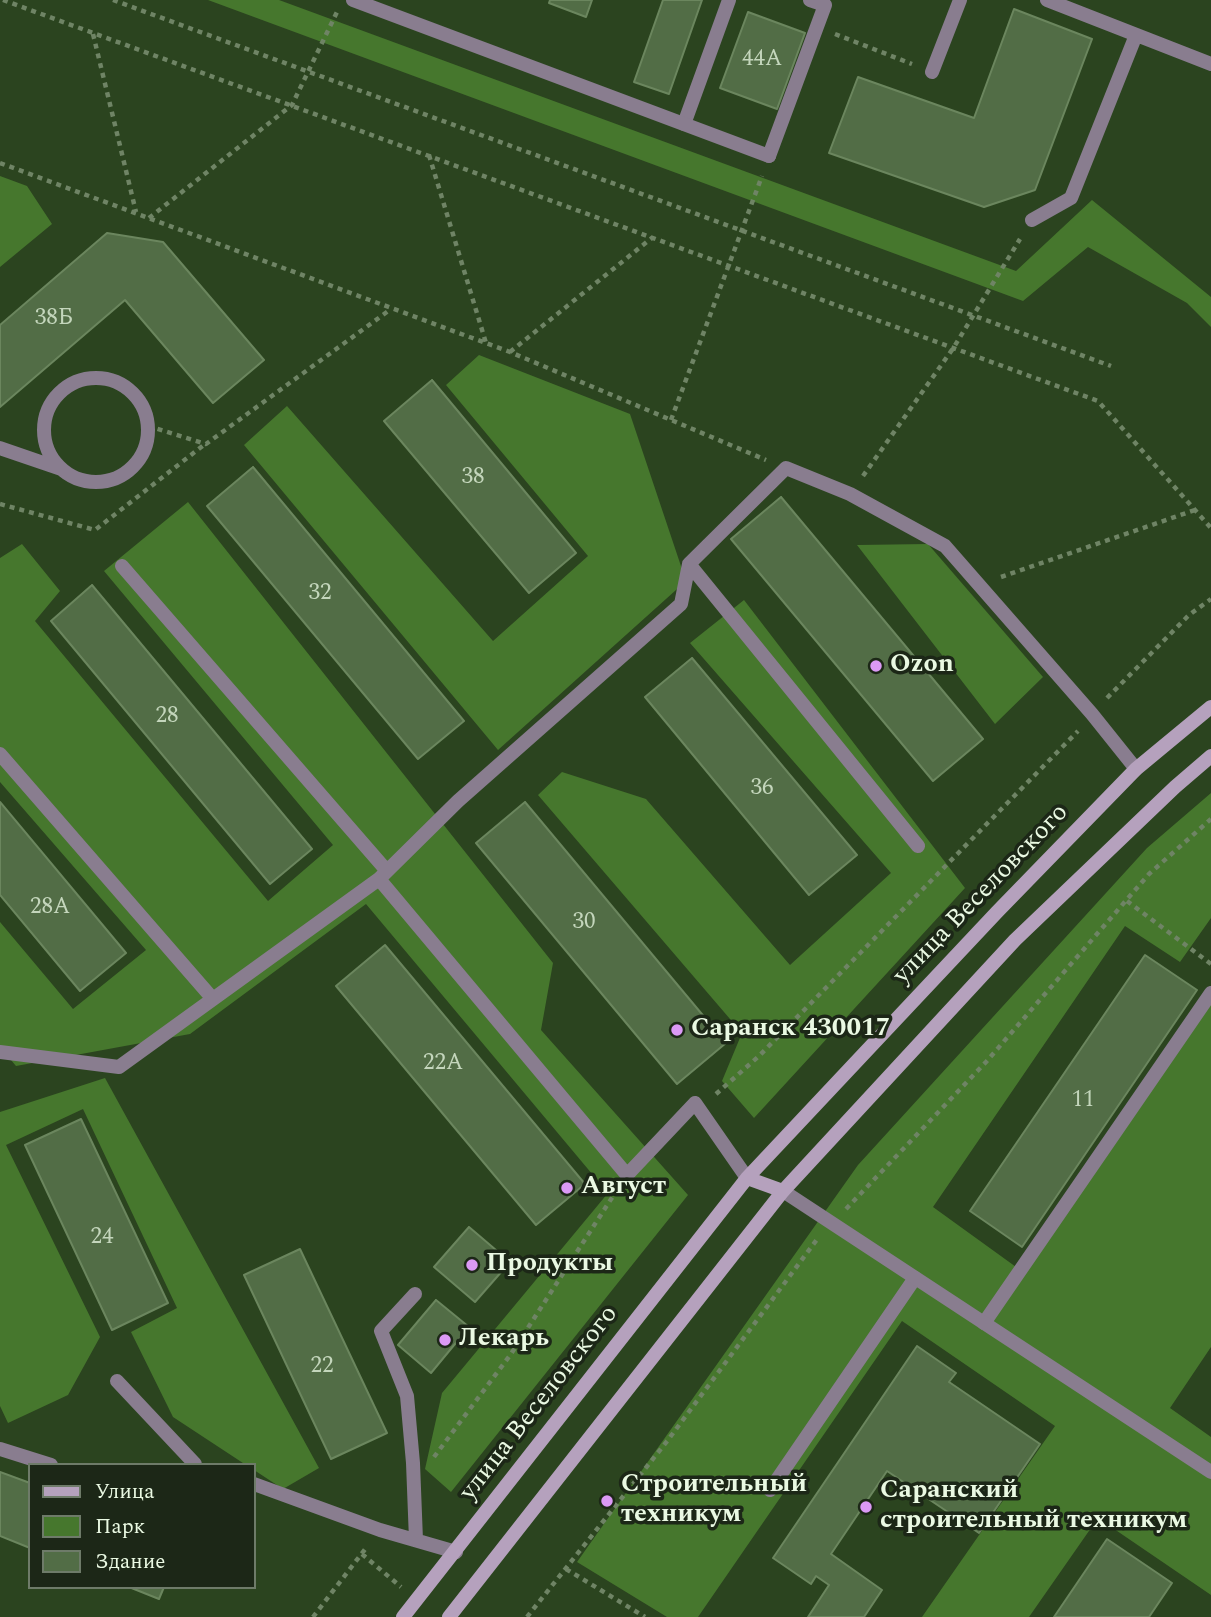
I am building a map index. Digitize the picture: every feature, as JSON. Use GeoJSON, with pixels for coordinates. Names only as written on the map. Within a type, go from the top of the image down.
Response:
{"type":"FeatureCollection","features":[{"type":"Feature","properties":{"kind":"main road","name":"улица Веселовского"},"geometry":{"type":"LineString","coordinates":[[403,1617],[747,1178],[997,912],[1136,769],[1211,707]]}},
{"type":"Feature","properties":{"kind":"main road"},"geometry":{"type":"LineString","coordinates":[[449,1617],[783,1191],[1015,940],[1211,755]]}},
{"type":"Feature","properties":{"kind":"main road"},"geometry":{"type":"LineString","coordinates":[[747,1178],[783,1191]]}},
{"type":"Feature","properties":{"kind":"street"},"geometry":{"type":"LineString","coordinates":[[353,0],[769,156],[825,5],[810,0]]}},
{"type":"Feature","properties":{"kind":"street"},"geometry":{"type":"LineString","coordinates":[[684,124],[729,0]]}},
{"type":"Feature","properties":{"kind":"street"},"geometry":{"type":"LineString","coordinates":[[932,72],[960,0]]}},
{"type":"Feature","properties":{"kind":"street"},"geometry":{"type":"LineString","coordinates":[[1047,0],[1211,64]]}},
{"type":"Feature","properties":{"kind":"street"},"geometry":{"type":"LineString","coordinates":[[1032,220],[1071,198],[1136,35]]}},
{"type":"Feature","properties":{"kind":"street"},"geometry":{"type":"LineString","coordinates":[[0,448],[61,469],[76,478],[93,482],[110,480],[126,472],[138,459],[146,443],[148,426],[144,409],[134,394],[121,384],[105,378],[88,378],[72,383],[58,393],[49,407],[44,423],[50,456],[61,469]]}},
{"type":"Feature","properties":{"kind":"street"},"geometry":{"type":"LineString","coordinates":[[0,1052],[119,1067],[383,875],[458,801],[681,604],[689,564],[786,468],[850,494],[945,545],[1092,714],[1136,769]]}},
{"type":"Feature","properties":{"kind":"street"},"geometry":{"type":"LineString","coordinates":[[689,564],[918,846]]}},
{"type":"Feature","properties":{"kind":"street"},"geometry":{"type":"LineString","coordinates":[[122,566],[383,875],[626,1175],[695,1103],[747,1178]]}},
{"type":"Feature","properties":{"kind":"street"},"geometry":{"type":"LineString","coordinates":[[0,754],[213,999]]}},
{"type":"Feature","properties":{"kind":"street"},"geometry":{"type":"LineString","coordinates":[[984,1323],[1211,993]]}},
{"type":"Feature","properties":{"kind":"street"},"geometry":{"type":"LineString","coordinates":[[783,1191],[1211,1472]]}},
{"type":"Feature","properties":{"kind":"street"},"geometry":{"type":"LineString","coordinates":[[770,1490],[915,1278]]}},
{"type":"Feature","properties":{"kind":"street"},"geometry":{"type":"LineString","coordinates":[[415,1294],[381,1331],[407,1396],[416,1540]]}},
{"type":"Feature","properties":{"kind":"street"},"geometry":{"type":"LineString","coordinates":[[117,1381],[195,1463]]}},
{"type":"Feature","properties":{"kind":"street"},"geometry":{"type":"LineString","coordinates":[[0,1449],[45,1463]]}},
{"type":"Feature","properties":{"kind":"street"},"geometry":{"type":"LineString","coordinates":[[256,1486],[380,1530],[456,1552]]}},
{"type":"Feature","properties":{"kind":"path"},"geometry":{"type":"LineString","coordinates":[[3,0],[21,3],[93,33],[730,264],[1098,401],[1211,528]]}},
{"type":"Feature","properties":{"kind":"path"},"geometry":{"type":"LineString","coordinates":[[113,0],[1111,366]]}},
{"type":"Feature","properties":{"kind":"path"},"geometry":{"type":"LineString","coordinates":[[148,218],[292,105],[342,0]]}},
{"type":"Feature","properties":{"kind":"path"},"geometry":{"type":"LineString","coordinates":[[817,27],[932,72]]}},
{"type":"Feature","properties":{"kind":"path"},"geometry":{"type":"LineString","coordinates":[[93,33],[136,214]]}},
{"type":"Feature","properties":{"kind":"path"},"geometry":{"type":"LineString","coordinates":[[428,154],[486,344]]}},
{"type":"Feature","properties":{"kind":"path"},"geometry":{"type":"LineString","coordinates":[[0,163],[510,352],[786,468]]}},
{"type":"Feature","properties":{"kind":"path"},"geometry":{"type":"LineString","coordinates":[[671,420],[761,177]]}},
{"type":"Feature","properties":{"kind":"path"},"geometry":{"type":"LineString","coordinates":[[850,494],[954,347],[1032,220]]}},
{"type":"Feature","properties":{"kind":"path"},"geometry":{"type":"LineString","coordinates":[[510,352],[654,237]]}},
{"type":"Feature","properties":{"kind":"path"},"geometry":{"type":"LineString","coordinates":[[0,504],[94,530],[391,308]]}},
{"type":"Feature","properties":{"kind":"path"},"geometry":{"type":"LineString","coordinates":[[148,426],[206,444]]}},
{"type":"Feature","properties":{"kind":"path"},"geometry":{"type":"LineString","coordinates":[[979,584],[1195,510]]}},
{"type":"Feature","properties":{"kind":"path"},"geometry":{"type":"LineString","coordinates":[[699,1110],[759,1056],[940,873],[1180,623],[1211,599]]}},
{"type":"Feature","properties":{"kind":"path"},"geometry":{"type":"LineString","coordinates":[[527,1617],[668,1440],[816,1240],[986,1062],[1149,874],[1211,819]]}},
{"type":"Feature","properties":{"kind":"path"},"geometry":{"type":"LineString","coordinates":[[1127,901],[1211,964]]}},
{"type":"Feature","properties":{"kind":"path"},"geometry":{"type":"LineString","coordinates":[[414,1485],[511,1354],[626,1175]]}},
{"type":"Feature","properties":{"kind":"path"},"geometry":{"type":"LineString","coordinates":[[313,1617],[380,1530]]}},
{"type":"Feature","properties":{"kind":"path"},"geometry":{"type":"LineString","coordinates":[[566,1569],[645,1617]]}},
{"type":"Feature","properties":{"kind":"green space"},"geometry":{"type":"Polygon","coordinates":[[[208,0],[279,0],[1016,271],[1092,200],[1211,297],[1211,327],[1187,303],[1088,247],[1023,301],[208,0]]]}},
{"type":"Feature","properties":{"kind":"green space"},"geometry":{"type":"Polygon","coordinates":[[[0,176],[27,186],[52,224],[0,267],[0,176]]]}},
{"type":"Feature","properties":{"kind":"green space"},"geometry":{"type":"Polygon","coordinates":[[[479,355],[630,414],[686,581],[498,750],[244,445],[287,406],[493,641],[588,556],[446,385],[479,355]]]}},
{"type":"Feature","properties":{"kind":"green space"},"geometry":{"type":"Polygon","coordinates":[[[188,502],[553,963],[541,1030],[688,1195],[451,1492],[425,1469],[442,1393],[608,1193],[366,904],[190,1034],[16,1066],[0,1047],[0,922],[73,1009],[146,950],[0,782],[0,558],[22,544],[60,591],[35,621],[268,901],[333,845],[104,571],[188,502]]]}},
{"type":"Feature","properties":{"kind":"green space"},"geometry":{"type":"Polygon","coordinates":[[[928,544],[1043,677],[995,724],[857,545],[928,544]]]}},
{"type":"Feature","properties":{"kind":"green space"},"geometry":{"type":"Polygon","coordinates":[[[744,600],[965,888],[754,1118],[722,1081],[742,1033],[538,795],[562,772],[646,799],[790,965],[891,873],[690,643],[744,600]]]}},
{"type":"Feature","properties":{"kind":"green space"},"geometry":{"type":"Polygon","coordinates":[[[1211,793],[1211,918],[1180,962],[1125,926],[933,1207],[1023,1272],[1211,994],[1211,1347],[1170,1408],[1211,1437],[1211,1595],[1098,1518],[1029,1617],[922,1617],[1055,1426],[902,1321],[698,1617],[667,1617],[577,1562],[858,1165],[1147,848],[1211,793]]]}},
{"type":"Feature","properties":{"kind":"green space"},"geometry":{"type":"Polygon","coordinates":[[[105,1078],[319,1468],[283,1489],[256,1471],[256,1463],[243,1463],[173,1417],[131,1332],[177,1308],[83,1109],[6,1145],[100,1337],[68,1395],[8,1423],[0,1406],[0,1112],[105,1078]]]}},
{"type":"Feature","properties":{"kind":"building"},"geometry":{"type":"Polygon","coordinates":[[[550,0],[592,0],[586,17],[549,3],[550,0]]]}},
{"type":"Feature","properties":{"kind":"building"},"geometry":{"type":"Polygon","coordinates":[[[663,0],[702,0],[669,94],[634,82],[663,0]]]}},
{"type":"Feature","properties":{"kind":"building"},"geometry":{"type":"Polygon","coordinates":[[[1014,9],[1092,39],[1035,190],[984,207],[829,153],[858,77],[974,118],[1014,9]]]}},
{"type":"Feature","properties":{"kind":"building"},"geometry":{"type":"Polygon","coordinates":[[[748,12],[805,33],[777,109],[720,88],[748,12]]]}},
{"type":"Feature","properties":{"kind":"building"},"geometry":{"type":"Polygon","coordinates":[[[107,233],[163,242],[264,360],[213,403],[125,300],[0,407],[0,325],[107,233]]]}},
{"type":"Feature","properties":{"kind":"building"},"geometry":{"type":"Polygon","coordinates":[[[432,380],[576,553],[529,593],[384,421],[432,380]]]}},
{"type":"Feature","properties":{"kind":"building"},"geometry":{"type":"Polygon","coordinates":[[[253,467],[464,721],[418,759],[207,506],[253,467]]]}},
{"type":"Feature","properties":{"kind":"building"},"geometry":{"type":"Polygon","coordinates":[[[781,497],[983,739],[933,781],[731,539],[781,497]]]}},
{"type":"Feature","properties":{"kind":"building"},"geometry":{"type":"Polygon","coordinates":[[[92,585],[312,849],[270,884],[51,621],[92,585]]]}},
{"type":"Feature","properties":{"kind":"building"},"geometry":{"type":"Polygon","coordinates":[[[692,658],[857,855],[809,895],[645,697],[692,658]]]}},
{"type":"Feature","properties":{"kind":"building"},"geometry":{"type":"Polygon","coordinates":[[[0,802],[126,953],[80,991],[0,895],[0,802]]]}},
{"type":"Feature","properties":{"kind":"building"},"geometry":{"type":"Polygon","coordinates":[[[525,802],[726,1043],[677,1084],[476,843],[525,802]]]}},
{"type":"Feature","properties":{"kind":"building"},"geometry":{"type":"Polygon","coordinates":[[[385,945],[585,1184],[536,1225],[336,986],[385,945]]]}},
{"type":"Feature","properties":{"kind":"building"},"geometry":{"type":"Polygon","coordinates":[[[1145,955],[1197,990],[1022,1247],[970,1211],[1145,955]]]}},
{"type":"Feature","properties":{"kind":"building"},"geometry":{"type":"Polygon","coordinates":[[[81,1119],[168,1303],[112,1330],[25,1145],[81,1119]]]}},
{"type":"Feature","properties":{"kind":"building","name":"Продукты"},"geometry":{"type":"Polygon","coordinates":[[[469,1227],[510,1262],[475,1302],[434,1267],[469,1227]]]}},
{"type":"Feature","properties":{"kind":"building"},"geometry":{"type":"Polygon","coordinates":[[[300,1249],[387,1433],[331,1459],[244,1275],[300,1249]]]}},
{"type":"Feature","properties":{"kind":"building"},"geometry":{"type":"Polygon","coordinates":[[[436,1300],[469,1327],[431,1373],[398,1345],[436,1300]]]}},
{"type":"Feature","properties":{"kind":"building"},"geometry":{"type":"Polygon","coordinates":[[[917,1346],[956,1373],[949,1382],[1040,1444],[979,1533],[887,1471],[831,1554],[882,1590],[864,1617],[808,1617],[829,1585],[816,1576],[811,1584],[773,1558],[917,1346]]]}},
{"type":"Feature","properties":{"kind":"building"},"geometry":{"type":"Polygon","coordinates":[[[0,1472],[28,1482],[28,1547],[0,1536],[0,1472]]]}},
{"type":"Feature","properties":{"kind":"building"},"geometry":{"type":"Polygon","coordinates":[[[1107,1539],[1172,1583],[1149,1617],[1054,1617],[1107,1539]]]}},
{"type":"Feature","properties":{"kind":"building"},"geometry":{"type":"Polygon","coordinates":[[[134,1589],[163,1589],[159,1599],[134,1589]]]}},
{"type":"Feature","properties":{"kind":"place","name":"Ozon"},"geometry":{"type":"Point","coordinates":[876,666]}},
{"type":"Feature","properties":{"kind":"place","name":"Саранск 430017"},"geometry":{"type":"Point","coordinates":[677,1030]}},
{"type":"Feature","properties":{"kind":"place","name":"Август"},"geometry":{"type":"Point","coordinates":[567,1188]}},
{"type":"Feature","properties":{"kind":"place","name":"Продукты"},"geometry":{"type":"Point","coordinates":[472,1265]}},
{"type":"Feature","properties":{"kind":"place","name":"Лекарь"},"geometry":{"type":"Point","coordinates":[445,1340]}},
{"type":"Feature","properties":{"kind":"place","name":"Строительный техникум"},"geometry":{"type":"Point","coordinates":[607,1501]}},
{"type":"Feature","properties":{"kind":"place","name":"Саранский строительный техникум"},"geometry":{"type":"Point","coordinates":[866,1507]}}]}
